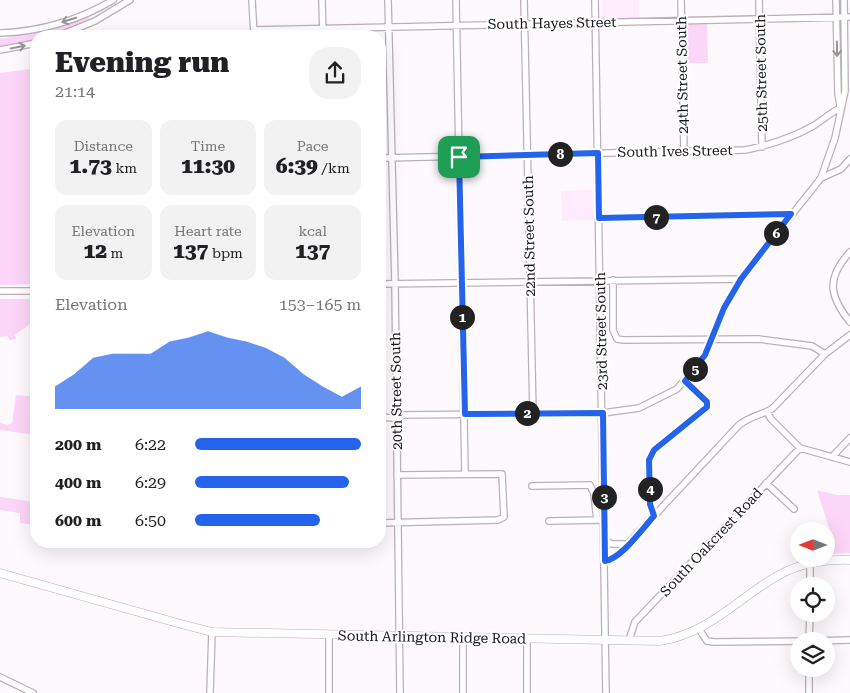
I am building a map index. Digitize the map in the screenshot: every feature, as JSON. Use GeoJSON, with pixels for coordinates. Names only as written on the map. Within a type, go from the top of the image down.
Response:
{"type":"FeatureCollection","features":[{"type":"Feature","properties":{"kind":"main road","name":"South Arlington Ridge Road"},"geometry":{"type":"LineString","coordinates":[[835,560],[850,560]]}},
{"type":"Feature","properties":{"kind":"main road","name":"South Arlington Ridge Road"},"geometry":{"type":"LineString","coordinates":[[0,573],[212,632],[629,640],[670,639],[699,629],[781,573],[797,568]]}},
{"type":"Feature","properties":{"kind":"street"},"geometry":{"type":"LineString","coordinates":[[0,33],[37,29],[69,20],[113,0]]}},
{"type":"Feature","properties":{"kind":"street"},"geometry":{"type":"LineString","coordinates":[[73,30],[95,21],[130,0]]}},
{"type":"Feature","properties":{"kind":"street"},"geometry":{"type":"LineString","coordinates":[[252,0],[254,30]]}},
{"type":"Feature","properties":{"kind":"street"},"geometry":{"type":"LineString","coordinates":[[322,0],[322,28]]}},
{"type":"Feature","properties":{"kind":"street","name":"20th Street South"},"geometry":{"type":"LineString","coordinates":[[388,0],[395,284],[400,693]]}},
{"type":"Feature","properties":{"kind":"street"},"geometry":{"type":"LineString","coordinates":[[456,0],[465,473]]}},
{"type":"Feature","properties":{"kind":"street","name":"22nd Street South"},"geometry":{"type":"LineString","coordinates":[[524,0],[533,413]]}},
{"type":"Feature","properties":{"kind":"street","name":"23rd Street South"},"geometry":{"type":"LineString","coordinates":[[595,0],[606,693]]}},
{"type":"Feature","properties":{"kind":"street","name":"24th Street South"},"geometry":{"type":"LineString","coordinates":[[680,0],[684,150]]}},
{"type":"Feature","properties":{"kind":"street","name":"25th Street South"},"geometry":{"type":"LineString","coordinates":[[759,0],[762,147]]}},
{"type":"Feature","properties":{"kind":"street"},"geometry":{"type":"LineString","coordinates":[[836,0],[840,108]]}},
{"type":"Feature","properties":{"kind":"street"},"geometry":{"type":"LineString","coordinates":[[386,418],[392,418],[396,415],[603,413],[639,408],[677,389],[705,355],[724,308],[741,279],[821,178],[835,138],[845,91],[847,17],[844,0]]}},
{"type":"Feature","properties":{"kind":"street","name":"South Hayes Street"},"geometry":{"type":"LineString","coordinates":[[295,30],[525,23],[847,17]]}},
{"type":"Feature","properties":{"kind":"street"},"geometry":{"type":"LineString","coordinates":[[0,50],[30,44]]}},
{"type":"Feature","properties":{"kind":"street","name":"South Ives Street"},"geometry":{"type":"LineString","coordinates":[[386,158],[746,150],[785,141],[815,125],[831,112],[840,108]]}},
{"type":"Feature","properties":{"kind":"street"},"geometry":{"type":"LineString","coordinates":[[821,178],[840,168],[850,159]]}},
{"type":"Feature","properties":{"kind":"street"},"geometry":{"type":"LineString","coordinates":[[599,218],[791,214]]}},
{"type":"Feature","properties":{"kind":"street"},"geometry":{"type":"LineString","coordinates":[[850,252],[838,265],[834,278],[833,293],[837,303],[850,322]]}},
{"type":"Feature","properties":{"kind":"street"},"geometry":{"type":"LineString","coordinates":[[386,284],[741,279]]}},
{"type":"Feature","properties":{"kind":"street"},"geometry":{"type":"LineString","coordinates":[[613,280],[613,330],[617,339],[758,339],[812,346],[825,354]]}},
{"type":"Feature","properties":{"kind":"street"},"geometry":{"type":"LineString","coordinates":[[0,291],[30,291]]}},
{"type":"Feature","properties":{"kind":"street"},"geometry":{"type":"LineString","coordinates":[[605,561],[611,560],[628,544],[740,425],[752,416],[767,412],[825,354],[850,335]]}},
{"type":"Feature","properties":{"kind":"street"},"geometry":{"type":"LineString","coordinates":[[654,516],[650,504],[649,457],[654,450],[707,407],[707,402],[685,381]]}},
{"type":"Feature","properties":{"kind":"street"},"geometry":{"type":"LineString","coordinates":[[767,412],[771,419],[800,448],[850,462]]}},
{"type":"Feature","properties":{"kind":"street"},"geometry":{"type":"LineString","coordinates":[[832,457],[850,438]]}},
{"type":"Feature","properties":{"kind":"street","name":"South Oakcrest Road"},"geometry":{"type":"LineString","coordinates":[[629,640],[635,622],[800,448]]}},
{"type":"Feature","properties":{"kind":"street"},"geometry":{"type":"LineString","coordinates":[[386,523],[498,520],[504,517],[502,474],[397,475]]}},
{"type":"Feature","properties":{"kind":"street"},"geometry":{"type":"LineString","coordinates":[[766,483],[794,510]]}},
{"type":"Feature","properties":{"kind":"street"},"geometry":{"type":"LineString","coordinates":[[532,486],[590,485],[594,494],[597,520]]}},
{"type":"Feature","properties":{"kind":"street"},"geometry":{"type":"LineString","coordinates":[[548,520],[604,519]]}},
{"type":"Feature","properties":{"kind":"street"},"geometry":{"type":"LineString","coordinates":[[605,539],[611,544],[628,544]]}},
{"type":"Feature","properties":{"kind":"street"},"geometry":{"type":"LineString","coordinates":[[699,629],[707,641],[714,642],[790,641]]}},
{"type":"Feature","properties":{"kind":"street"},"geometry":{"type":"LineString","coordinates":[[210,693],[212,632]]}},
{"type":"Feature","properties":{"kind":"street"},"geometry":{"type":"LineString","coordinates":[[329,634],[329,693]]}},
{"type":"Feature","properties":{"kind":"street"},"geometry":{"type":"LineString","coordinates":[[463,637],[463,693]]}},
{"type":"Feature","properties":{"kind":"street"},"geometry":{"type":"LineString","coordinates":[[527,638],[527,693]]}},
{"type":"Feature","properties":{"kind":"street"},"geometry":{"type":"LineString","coordinates":[[835,640],[849,640]]}},
{"type":"Feature","properties":{"kind":"street"},"geometry":{"type":"LineString","coordinates":[[809,677],[809,693]]}},
{"type":"Feature","properties":{"kind":"street"},"geometry":{"type":"LineString","coordinates":[[0,678],[32,693]]}},
{"type":"Feature","properties":{"kind":"shaded area"},"geometry":{"type":"Polygon","coordinates":[[[602,0],[639,0],[639,17],[602,18],[602,0]]]}},
{"type":"Feature","properties":{"kind":"shaded area"},"geometry":{"type":"Polygon","coordinates":[[[89,18],[89,21],[66,30],[45,30],[89,18]]]}},
{"type":"Feature","properties":{"kind":"shaded area"},"geometry":{"type":"Polygon","coordinates":[[[686,24],[707,24],[708,63],[687,63],[686,24]]]}},
{"type":"Feature","properties":{"kind":"shaded area"},"geometry":{"type":"Polygon","coordinates":[[[30,33],[30,41],[0,47],[0,39],[30,33]]]}},
{"type":"Feature","properties":{"kind":"shaded area"},"geometry":{"type":"Polygon","coordinates":[[[30,69],[30,284],[0,285],[0,73],[30,69]]]}},
{"type":"Feature","properties":{"kind":"shaded area"},"geometry":{"type":"Polygon","coordinates":[[[592,190],[594,220],[562,221],[561,191],[592,190]]]}},
{"type":"Feature","properties":{"kind":"shaded area"},"geometry":{"type":"Polygon","coordinates":[[[0,299],[30,299],[30,324],[15,335],[16,339],[10,340],[7,336],[0,337],[0,299]]]}},
{"type":"Feature","properties":{"kind":"shaded area"},"geometry":{"type":"Polygon","coordinates":[[[16,395],[30,396],[30,434],[0,430],[0,422],[7,425],[12,423],[16,395]]]}},
{"type":"Feature","properties":{"kind":"shaded area"},"geometry":{"type":"Polygon","coordinates":[[[817,490],[837,495],[850,495],[850,553],[835,554],[835,522],[827,522],[817,490]]]}},
{"type":"Feature","properties":{"kind":"shaded area"},"geometry":{"type":"Polygon","coordinates":[[[0,497],[28,501],[30,502],[30,524],[20,523],[20,513],[0,510],[0,497]]]}},
{"type":"Feature","properties":{"kind":"route"},"geometry":{"type":"LineString","coordinates":[[598,153],[599,218],[791,214],[741,279],[724,308],[705,355],[685,381],[707,402],[707,407],[654,450],[649,457],[650,504],[654,516],[611,560],[605,561],[603,413],[465,414],[459,157],[598,153]]}}]}
